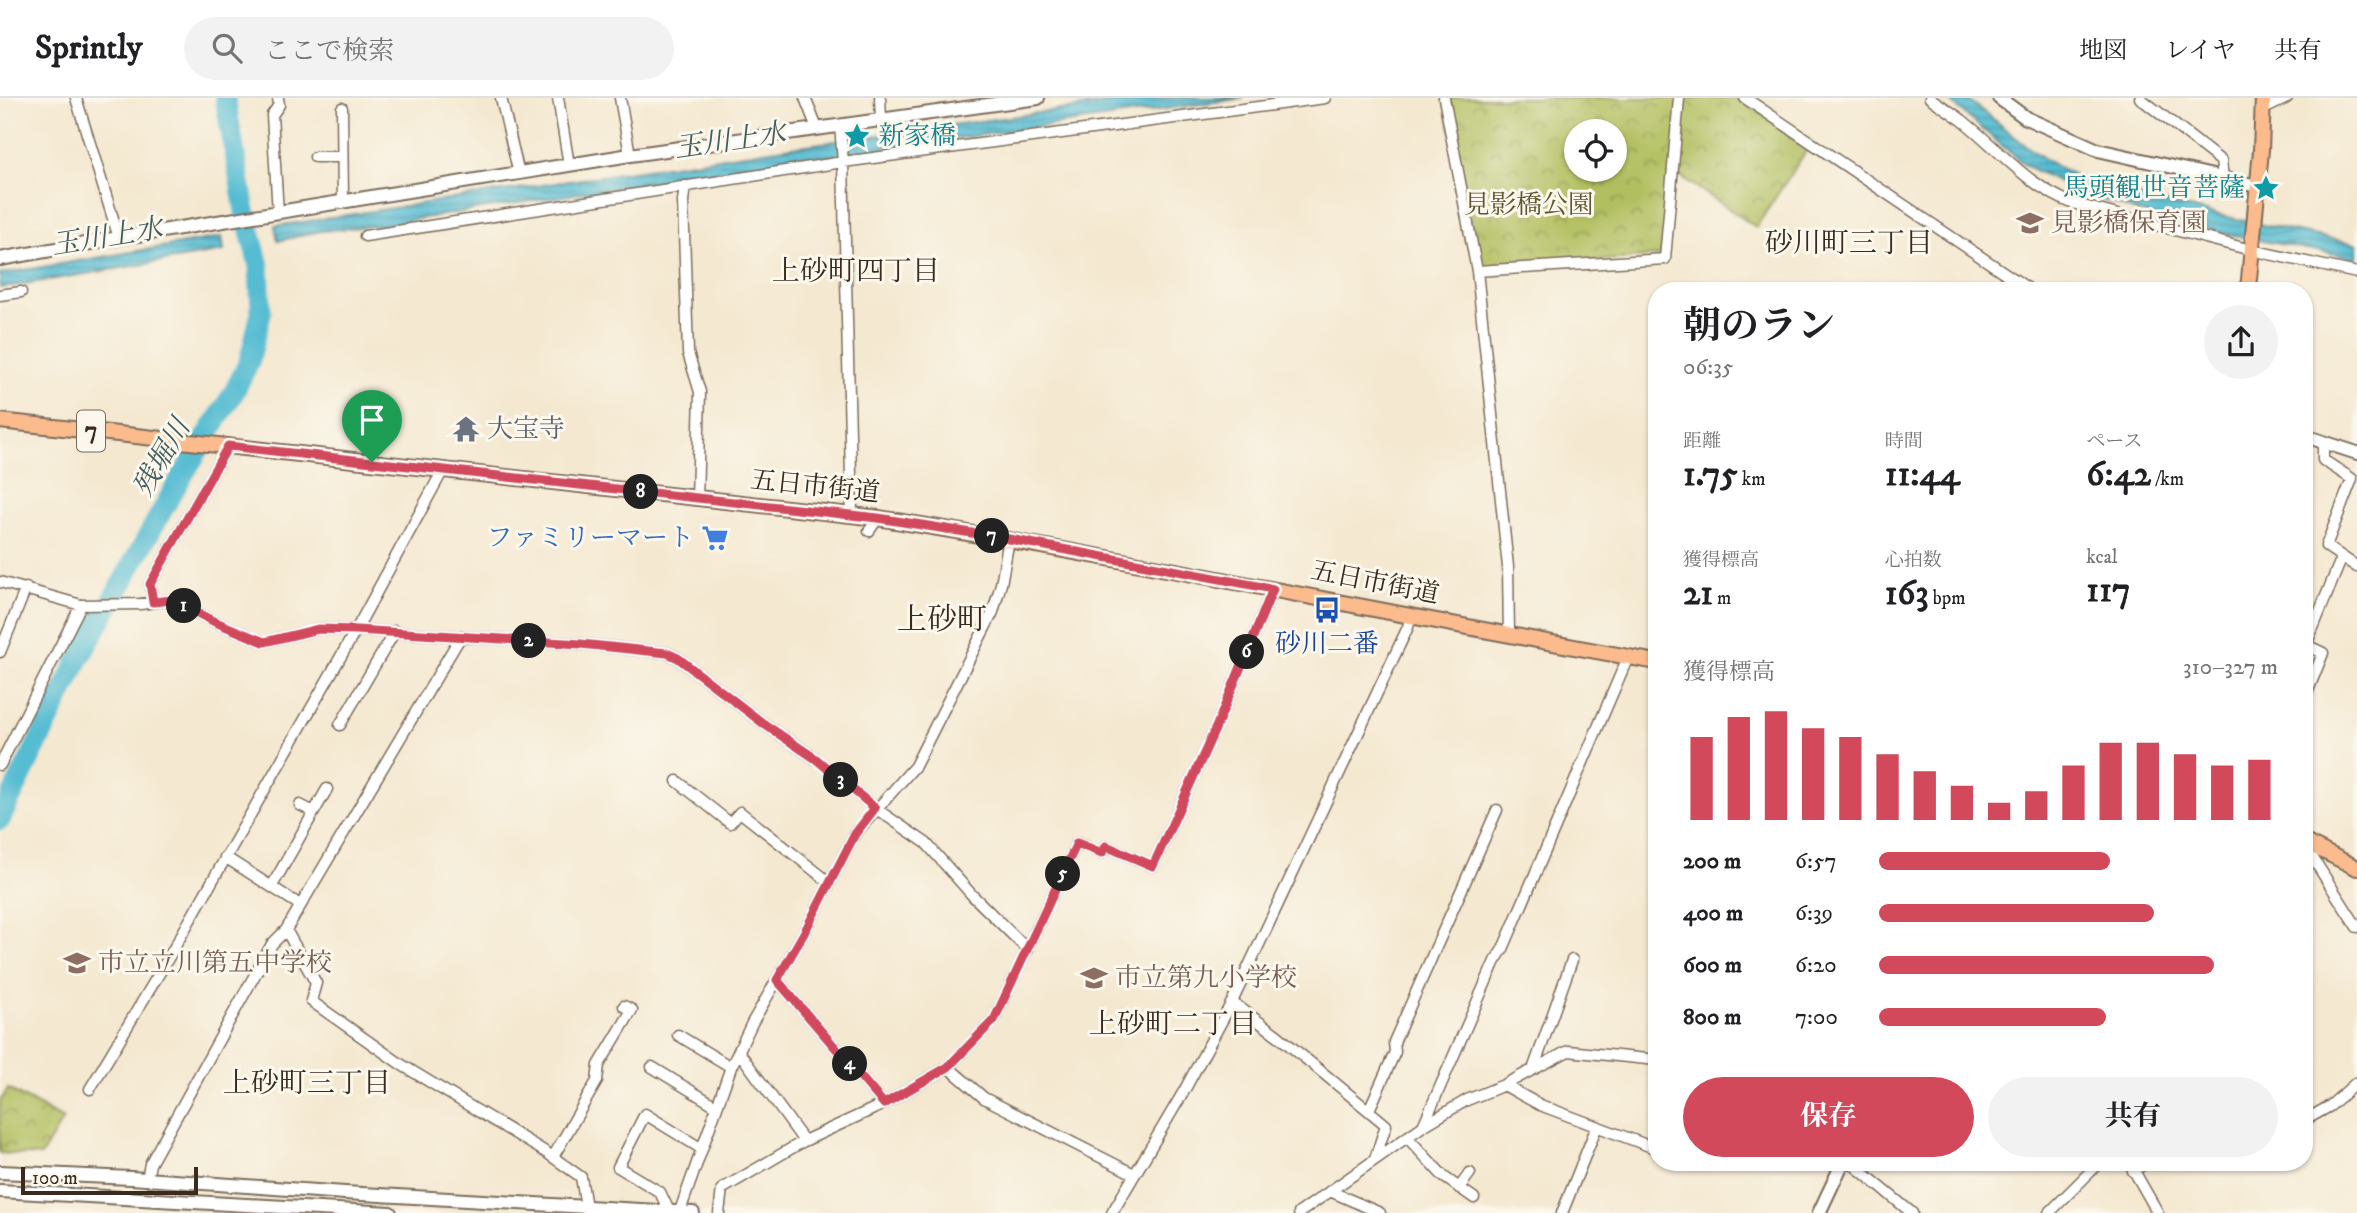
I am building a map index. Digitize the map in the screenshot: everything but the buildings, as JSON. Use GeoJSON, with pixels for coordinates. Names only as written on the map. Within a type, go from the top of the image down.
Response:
{"type":"FeatureCollection","features":[{"type":"Feature","properties":{"kind":"main road"},"geometry":{"type":"LineString","coordinates":[[2249,282],[2263,104]]}},
{"type":"Feature","properties":{"kind":"main road","name":"五日市街道"},"geometry":{"type":"LineString","coordinates":[[0,421],[852,514],[1009,539],[1648,660]]}},
{"type":"Feature","properties":{"kind":"main road"},"geometry":{"type":"LineString","coordinates":[[2313,848],[2357,868]]}},
{"type":"Feature","properties":{"kind":"street"},"geometry":{"type":"LineString","coordinates":[[76,98],[119,238]]}},
{"type":"Feature","properties":{"kind":"street"},"geometry":{"type":"LineString","coordinates":[[278,98],[279,106],[272,115],[278,213]]}},
{"type":"Feature","properties":{"kind":"street"},"geometry":{"type":"LineString","coordinates":[[501,98],[519,174]]}},
{"type":"Feature","properties":{"kind":"street"},"geometry":{"type":"LineString","coordinates":[[558,98],[569,165]]}},
{"type":"Feature","properties":{"kind":"street"},"geometry":{"type":"LineString","coordinates":[[620,98],[630,155]]}},
{"type":"Feature","properties":{"kind":"street"},"geometry":{"type":"LineString","coordinates":[[805,98],[817,128]]}},
{"type":"Feature","properties":{"kind":"street"},"geometry":{"type":"LineString","coordinates":[[880,98],[881,120]]}},
{"type":"Feature","properties":{"kind":"street"},"geometry":{"type":"LineString","coordinates":[[0,260],[119,238],[630,155],[817,128],[840,128],[1037,98]]}},
{"type":"Feature","properties":{"kind":"street"},"geometry":{"type":"LineString","coordinates":[[365,236],[685,187],[843,159],[1325,98]]}},
{"type":"Feature","properties":{"kind":"street"},"geometry":{"type":"LineString","coordinates":[[1444,98],[1477,271],[1508,566],[1509,635]]}},
{"type":"Feature","properties":{"kind":"street"},"geometry":{"type":"LineString","coordinates":[[1477,271],[1665,259],[1679,98]]}},
{"type":"Feature","properties":{"kind":"street"},"geometry":{"type":"LineString","coordinates":[[1745,98],[2018,282]]}},
{"type":"Feature","properties":{"kind":"street"},"geometry":{"type":"LineString","coordinates":[[1930,98],[1962,121],[2024,176],[2053,196],[2095,209],[2357,273]]}},
{"type":"Feature","properties":{"kind":"street"},"geometry":{"type":"LineString","coordinates":[[1999,98],[2026,118],[2098,150],[2257,186]]}},
{"type":"Feature","properties":{"kind":"street"},"geometry":{"type":"LineString","coordinates":[[2140,98],[2221,161],[2223,178]]}},
{"type":"Feature","properties":{"kind":"street"},"geometry":{"type":"LineString","coordinates":[[2263,104],[2287,98]]}},
{"type":"Feature","properties":{"kind":"street"},"geometry":{"type":"LineString","coordinates":[[342,108],[343,203]]}},
{"type":"Feature","properties":{"kind":"street"},"geometry":{"type":"LineString","coordinates":[[840,128],[852,514]]}},
{"type":"Feature","properties":{"kind":"street"},"geometry":{"type":"LineString","coordinates":[[314,157],[342,157]]}},
{"type":"Feature","properties":{"kind":"street"},"geometry":{"type":"LineString","coordinates":[[685,187],[683,201],[688,353],[700,392],[697,499]]}},
{"type":"Feature","properties":{"kind":"street"},"geometry":{"type":"LineString","coordinates":[[0,295],[21,292]]}},
{"type":"Feature","properties":{"kind":"street"},"geometry":{"type":"LineString","coordinates":[[2313,439],[2357,453]]}},
{"type":"Feature","properties":{"kind":"street"},"geometry":{"type":"LineString","coordinates":[[2323,443],[2323,460],[2352,479],[2325,543],[2357,567]]}},
{"type":"Feature","properties":{"kind":"street"},"geometry":{"type":"LineString","coordinates":[[153,602],[150,584],[223,445]]}},
{"type":"Feature","properties":{"kind":"street"},"geometry":{"type":"LineString","coordinates":[[90,1089],[356,630],[443,470]]}},
{"type":"Feature","properties":{"kind":"street"},"geometry":{"type":"LineString","coordinates":[[869,531],[878,518]]}},
{"type":"Feature","properties":{"kind":"street"},"geometry":{"type":"LineString","coordinates":[[680,1212],[731,1067],[855,834],[875,808],[915,766],[993,612],[1009,539]]}},
{"type":"Feature","properties":{"kind":"street"},"geometry":{"type":"LineString","coordinates":[[2313,628],[2342,557]]}},
{"type":"Feature","properties":{"kind":"street"},"geometry":{"type":"LineString","coordinates":[[0,582],[87,605],[172,600],[264,642],[318,629],[395,631],[667,653],[678,658],[764,724],[816,759],[875,808],[926,843],[972,895],[1028,950]]}},
{"type":"Feature","properties":{"kind":"street"},"geometry":{"type":"LineString","coordinates":[[0,652],[26,588]]}},
{"type":"Feature","properties":{"kind":"street"},"geometry":{"type":"LineString","coordinates":[[719,1213],[722,1189],[804,1141],[884,1104],[948,1067],[994,1020],[1077,843],[1102,853],[1106,846],[1153,866],[1217,725],[1273,589]]}},
{"type":"Feature","properties":{"kind":"street"},"geometry":{"type":"LineString","coordinates":[[0,765],[87,605]]}},
{"type":"Feature","properties":{"kind":"street"},"geometry":{"type":"LineString","coordinates":[[1112,1213],[1184,1091],[1231,1002],[1408,627],[1410,615]]}},
{"type":"Feature","properties":{"kind":"street"},"geometry":{"type":"LineString","coordinates":[[341,725],[395,631]]}},
{"type":"Feature","properties":{"kind":"street"},"geometry":{"type":"LineString","coordinates":[[147,1179],[150,1164],[272,944],[286,930],[461,636]]}},
{"type":"Feature","properties":{"kind":"street"},"geometry":{"type":"LineString","coordinates":[[2313,648],[2323,653],[2313,678]]}},
{"type":"Feature","properties":{"kind":"street"},"geometry":{"type":"LineString","coordinates":[[1423,1126],[1495,961],[1503,949],[1628,657]]}},
{"type":"Feature","properties":{"kind":"street"},"geometry":{"type":"LineString","coordinates":[[677,781],[730,823],[740,812],[830,882]]}},
{"type":"Feature","properties":{"kind":"street"},"geometry":{"type":"LineString","coordinates":[[272,886],[327,789]]}},
{"type":"Feature","properties":{"kind":"street"},"geometry":{"type":"LineString","coordinates":[[300,804],[314,812]]}},
{"type":"Feature","properties":{"kind":"street"},"geometry":{"type":"LineString","coordinates":[[1369,1110],[1395,1052],[1394,1042],[1497,810]]}},
{"type":"Feature","properties":{"kind":"street"},"geometry":{"type":"LineString","coordinates":[[225,857],[300,905]]}},
{"type":"Feature","properties":{"kind":"street"},"geometry":{"type":"LineString","coordinates":[[2313,857],[2357,927]]}},
{"type":"Feature","properties":{"kind":"street"},"geometry":{"type":"LineString","coordinates":[[286,930],[316,983],[310,1001],[425,1080],[553,1157],[580,1177],[586,1207]]}},
{"type":"Feature","properties":{"kind":"street"},"geometry":{"type":"LineString","coordinates":[[1534,1067],[1572,960]]}},
{"type":"Feature","properties":{"kind":"street"},"geometry":{"type":"LineString","coordinates":[[777,980],[884,1104]]}},
{"type":"Feature","properties":{"kind":"street"},"geometry":{"type":"LineString","coordinates":[[1231,1002],[1277,1035],[1386,1125],[1375,1159]]}},
{"type":"Feature","properties":{"kind":"street"},"geometry":{"type":"LineString","coordinates":[[553,1157],[597,1081],[599,1065],[632,1010],[624,1006]]}},
{"type":"Feature","properties":{"kind":"street"},"geometry":{"type":"LineString","coordinates":[[678,1034],[731,1067]]}},
{"type":"Feature","properties":{"kind":"street"},"geometry":{"type":"LineString","coordinates":[[1299,1213],[1423,1126],[1467,1100],[1504,1085],[1568,1051],[1648,1059]]}},
{"type":"Feature","properties":{"kind":"street"},"geometry":{"type":"LineString","coordinates":[[739,1052],[804,1141]]}},
{"type":"Feature","properties":{"kind":"street"},"geometry":{"type":"LineString","coordinates":[[652,1067],[716,1106]]}},
{"type":"Feature","properties":{"kind":"street"},"geometry":{"type":"LineString","coordinates":[[948,1067],[984,1098],[1134,1174]]}},
{"type":"Feature","properties":{"kind":"street"},"geometry":{"type":"LineString","coordinates":[[2313,1116],[2330,1106],[2357,1082]]}},
{"type":"Feature","properties":{"kind":"street"},"geometry":{"type":"LineString","coordinates":[[1504,1085],[1540,1105],[1648,1146]]}},
{"type":"Feature","properties":{"kind":"street"},"geometry":{"type":"LineString","coordinates":[[680,1212],[660,1192],[618,1167],[645,1114],[702,1149]]}},
{"type":"Feature","properties":{"kind":"street"},"geometry":{"type":"LineString","coordinates":[[1562,1213],[1597,1126]]}},
{"type":"Feature","properties":{"kind":"street"},"geometry":{"type":"LineString","coordinates":[[1408,1137],[1444,1177],[1475,1198]]}},
{"type":"Feature","properties":{"kind":"street"},"geometry":{"type":"LineString","coordinates":[[1819,1213],[1839,1171]]}},
{"type":"Feature","properties":{"kind":"street"},"geometry":{"type":"LineString","coordinates":[[1860,1171],[1907,1211]]}},
{"type":"Feature","properties":{"kind":"street"},"geometry":{"type":"LineString","coordinates":[[2049,1213],[2091,1171]]}},
{"type":"Feature","properties":{"kind":"street"},"geometry":{"type":"LineString","coordinates":[[2134,1171],[2158,1213]]}},
{"type":"Feature","properties":{"kind":"street"},"geometry":{"type":"LineString","coordinates":[[0,1172],[680,1212]]}},
{"type":"Feature","properties":{"kind":"street"},"geometry":{"type":"LineString","coordinates":[[1459,1188],[1470,1173]]}},
{"type":"Feature","properties":{"kind":"street"},"geometry":{"type":"LineString","coordinates":[[118,1197],[130,1192],[133,1185],[131,1178]]}},
{"type":"Feature","properties":{"kind":"street"},"geometry":{"type":"LineString","coordinates":[[0,1191],[390,1213]]}},
{"type":"Feature","properties":{"kind":"street"},"geometry":{"type":"LineString","coordinates":[[1330,1191],[1380,1213]]}},
{"type":"Feature","properties":{"kind":"green space","name":"見影橋公園"},"geometry":{"type":"Polygon","coordinates":[[[1444,98],[1739,98],[1810,145],[1756,227],[1671,170],[1661,256],[1482,269],[1444,98]]]}},
{"type":"Feature","properties":{"kind":"green space"},"geometry":{"type":"Polygon","coordinates":[[[8,1089],[63,1119],[41,1156],[0,1153],[0,1101],[8,1089]]]}},
{"type":"Feature","properties":{"kind":"water"},"geometry":{"type":"Polygon","coordinates":[[[1147,98],[1243,98],[682,177],[374,226],[320,231],[278,241],[275,226],[764,151],[1147,98]]]}},
{"type":"Feature","properties":{"kind":"water"},"geometry":{"type":"Polygon","coordinates":[[[1946,98],[1966,98],[2029,148],[2057,167],[2083,179],[2137,196],[2357,244],[2357,258],[2236,236],[2138,212],[2087,195],[2026,166],[1946,98]]]}},
{"type":"Feature","properties":{"kind":"water"},"geometry":{"type":"Polygon","coordinates":[[[222,237],[224,251],[0,288],[0,274],[222,237]]]}},
{"type":"Feature","properties":{"kind":"waterway","name":"残堀川"},"geometry":{"type":"LineString","coordinates":[[0,820],[77,663],[249,362],[261,313],[259,266],[245,211],[225,98]]}},
{"type":"Feature","properties":{"kind":"place","name":"新家橋"},"geometry":{"type":"Point","coordinates":[857,136]}},
{"type":"Feature","properties":{"kind":"place","name":"馬頭観世音菩薩"},"geometry":{"type":"Point","coordinates":[2266,188]}},
{"type":"Feature","properties":{"kind":"place","name":"見影橋保育園"},"geometry":{"type":"Point","coordinates":[2030,223]}},
{"type":"Feature","properties":{"kind":"place","name":"大宝寺"},"geometry":{"type":"Point","coordinates":[466,429]}},
{"type":"Feature","properties":{"kind":"place","name":"ファミリーマート"},"geometry":{"type":"Point","coordinates":[715,538]}},
{"type":"Feature","properties":{"kind":"place","name":"砂川二番"},"geometry":{"type":"Point","coordinates":[1327,610]}},
{"type":"Feature","properties":{"kind":"place","name":"市立立川第五中学校"},"geometry":{"type":"Point","coordinates":[77,963]}},
{"type":"Feature","properties":{"kind":"place","name":"市立第九小学校"},"geometry":{"type":"Point","coordinates":[1094,978]}},
{"type":"Feature","properties":{"kind":"district","name":"砂川町三丁目"},"geometry":{"type":"Point","coordinates":[1849,243]}},
{"type":"Feature","properties":{"kind":"district","name":"上砂町四丁目"},"geometry":{"type":"Point","coordinates":[856,271]}},
{"type":"Feature","properties":{"kind":"district","name":"上砂町"},"geometry":{"type":"Point","coordinates":[942,620]}},
{"type":"Feature","properties":{"kind":"district","name":"上砂町二丁目"},"geometry":{"type":"Point","coordinates":[1173,1024]}},
{"type":"Feature","properties":{"kind":"district","name":"上砂町三丁目"},"geometry":{"type":"Point","coordinates":[307,1083]}},
{"type":"Feature","properties":{"kind":"route"},"geometry":{"type":"LineString","coordinates":[[228,446],[372,462],[852,514],[1009,539],[1273,589],[1217,725],[1153,866],[1106,846],[1102,853],[1077,843],[994,1020],[948,1067],[884,1104],[777,980],[855,834],[875,808],[816,759],[764,724],[678,658],[667,653],[644,650],[411,632],[318,629],[264,642],[172,600],[153,602],[150,584],[228,446]]}},
{"type":"Feature","properties":{"kind":"water label","name":"玉川上水"},"geometry":{"type":"Point","coordinates":[730,141]}},
{"type":"Feature","properties":{"kind":"water label","name":"玉川上水"},"geometry":{"type":"Point","coordinates":[107,237]}}]}
